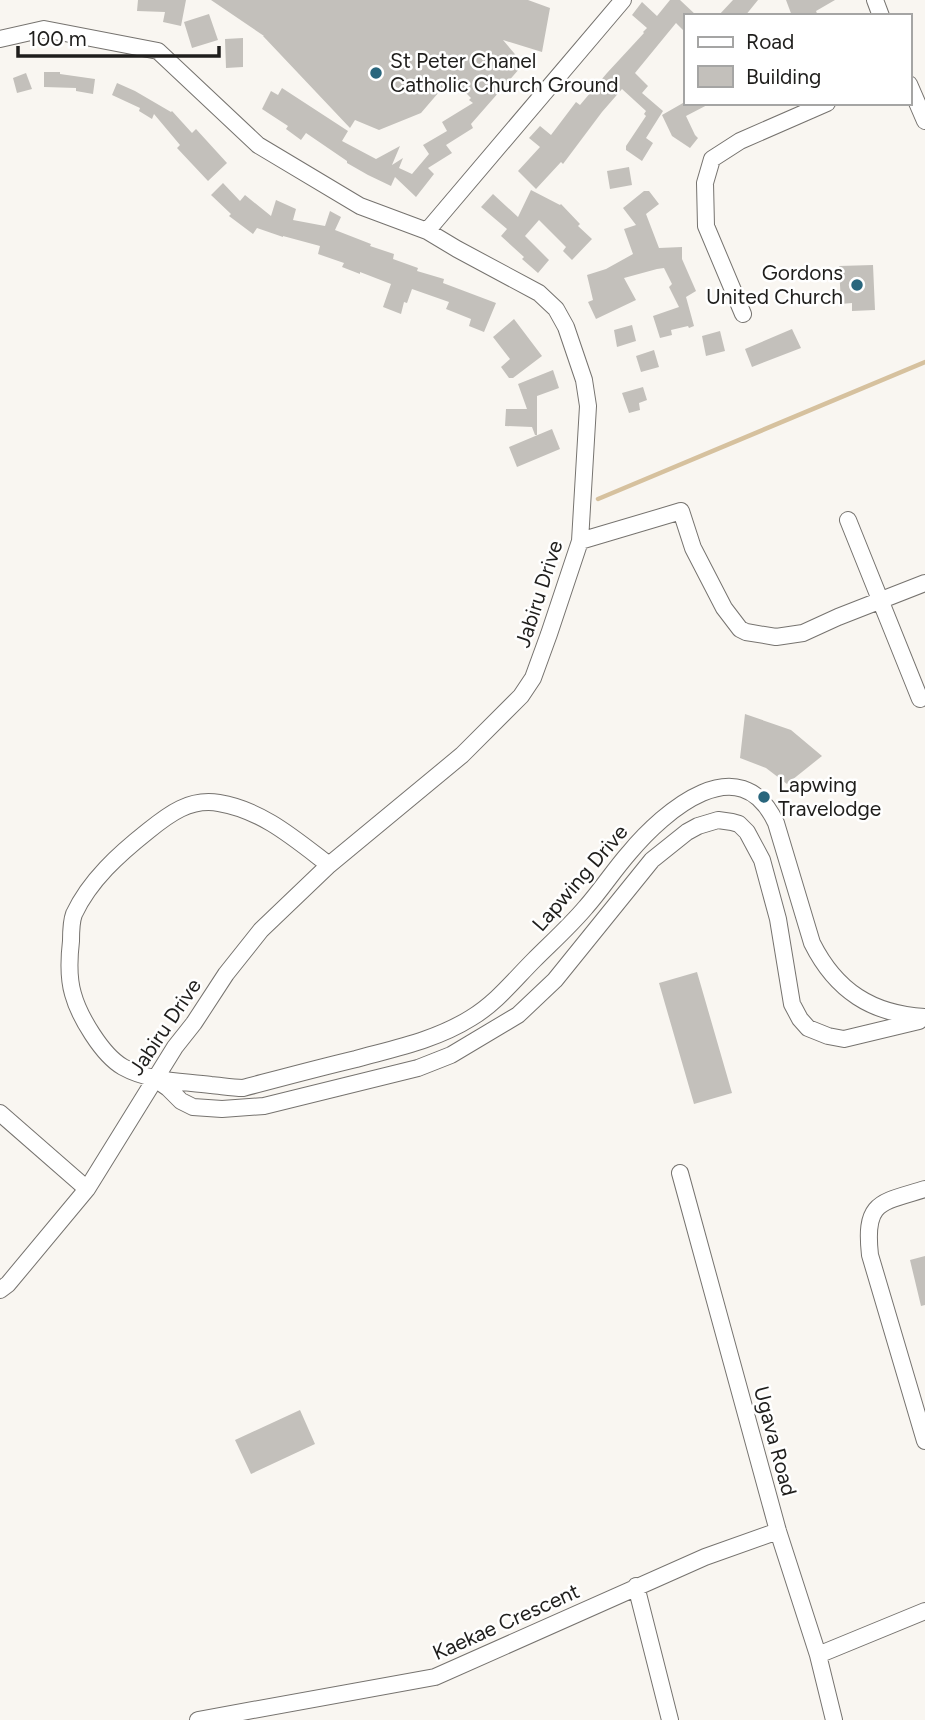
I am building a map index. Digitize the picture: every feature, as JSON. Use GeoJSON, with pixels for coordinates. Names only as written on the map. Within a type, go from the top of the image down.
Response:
{"type":"FeatureCollection","features":[{"type":"Feature","properties":{"kind":"street"},"geometry":{"type":"LineString","coordinates":[[427,231],[623,0]]}},
{"type":"Feature","properties":{"kind":"street","name":"Jabiru Drive"},"geometry":{"type":"LineString","coordinates":[[0,38],[44,29],[158,51],[258,145],[360,206],[427,231],[539,293],[556,309],[566,327],[584,380],[588,406],[580,541],[533,678],[521,696],[462,755],[329,865],[261,930],[226,974],[155,1079],[87,1189],[8,1284],[0,1290]]}},
{"type":"Feature","properties":{"kind":"street"},"geometry":{"type":"LineString","coordinates":[[911,88],[924,117]]}},
{"type":"Feature","properties":{"kind":"street"},"geometry":{"type":"LineString","coordinates":[[743,314],[706,226],[705,183],[712,159],[740,141],[822,105]]}},
{"type":"Feature","properties":{"kind":"street"},"geometry":{"type":"LineString","coordinates":[[580,541],[681,511],[693,548],[724,608],[740,629],[776,637],[803,633],[925,583]]}},
{"type":"Feature","properties":{"kind":"street"},"geometry":{"type":"LineString","coordinates":[[849,520],[920,699]]}},
{"type":"Feature","properties":{"kind":"street","name":"Lapwing Drive"},"geometry":{"type":"LineString","coordinates":[[155,1079],[243,1088],[419,1043],[471,1018],[491,1004],[586,908],[629,852],[654,826],[682,804],[720,787],[740,787],[747,790],[771,811],[812,943],[819,958],[834,977],[849,991],[875,1007],[905,1016],[925,1018]]}},
{"type":"Feature","properties":{"kind":"street"},"geometry":{"type":"LineString","coordinates":[[329,865],[282,829],[248,810],[217,802],[196,802],[171,812],[124,850],[92,884],[73,917],[69,960],[72,993],[85,1024],[102,1048],[122,1067],[155,1079],[181,1101],[193,1107],[222,1109],[264,1106],[418,1068],[451,1055],[518,1015],[555,980],[652,860],[687,832],[718,820],[738,824],[747,832],[762,860],[778,919],[792,1004],[808,1028],[844,1039],[925,1018]]}},
{"type":"Feature","properties":{"kind":"street"},"geometry":{"type":"LineString","coordinates":[[0,1113],[87,1189]]}},
{"type":"Feature","properties":{"kind":"street","name":"Ugava Road"},"geometry":{"type":"LineString","coordinates":[[680,1173],[778,1531],[818,1655],[834,1720]]}},
{"type":"Feature","properties":{"kind":"street"},"geometry":{"type":"LineString","coordinates":[[925,1189],[880,1204],[872,1212],[868,1238],[925,1441]]}},
{"type":"Feature","properties":{"kind":"street","name":"Kaekae Crescent"},"geometry":{"type":"LineString","coordinates":[[198,1720],[435,1677],[705,1556],[778,1531]]}},
{"type":"Feature","properties":{"kind":"street"},"geometry":{"type":"LineString","coordinates":[[636,1586],[670,1720]]}},
{"type":"Feature","properties":{"kind":"street"},"geometry":{"type":"LineString","coordinates":[[818,1655],[925,1611]]}},
{"type":"Feature","properties":{"kind":"building"},"geometry":{"type":"Polygon","coordinates":[[[138,0],[186,0],[181,26],[163,22],[165,12],[137,11],[138,0]]]}},
{"type":"Feature","properties":{"kind":"building","name":"St Peter Chanel Catholic Church Ground"},"geometry":{"type":"Polygon","coordinates":[[[211,0],[528,0],[550,8],[542,52],[503,40],[520,60],[516,65],[520,68],[471,124],[473,128],[446,145],[452,153],[428,168],[434,174],[416,197],[395,177],[391,186],[347,163],[306,133],[301,140],[286,129],[288,126],[262,109],[271,91],[278,95],[282,88],[348,131],[342,141],[376,159],[400,146],[392,165],[403,158],[399,168],[412,174],[429,154],[423,145],[447,131],[442,122],[473,103],[451,78],[421,113],[379,130],[355,120],[350,128],[264,36],[211,0]]]}},
{"type":"Feature","properties":{"kind":"building"},"geometry":{"type":"Polygon","coordinates":[[[670,0],[680,0],[695,14],[684,14],[684,31],[676,23],[635,73],[648,86],[642,93],[663,111],[646,138],[653,143],[642,161],[626,150],[626,146],[646,116],[646,111],[622,89],[563,164],[561,162],[536,189],[518,171],[540,147],[529,138],[540,126],[551,135],[576,102],[580,105],[644,33],[647,28],[632,15],[642,2],[657,16],[670,0]]]}},
{"type":"Feature","properties":{"kind":"building"},"geometry":{"type":"Polygon","coordinates":[[[733,0],[758,0],[747,14],[720,14],[733,0]]]}},
{"type":"Feature","properties":{"kind":"building"},"geometry":{"type":"Polygon","coordinates":[[[786,0],[835,0],[816,11],[817,14],[791,14],[786,0]]]}},
{"type":"Feature","properties":{"kind":"building"},"geometry":{"type":"Polygon","coordinates":[[[209,14],[218,40],[192,48],[184,22],[209,14]]]}},
{"type":"Feature","properties":{"kind":"building"},"geometry":{"type":"Polygon","coordinates":[[[243,38],[243,67],[226,68],[225,39],[243,38]]]}},
{"type":"Feature","properties":{"kind":"building"},"geometry":{"type":"Polygon","coordinates":[[[44,72],[60,72],[95,79],[93,94],[76,91],[76,88],[44,87],[44,72]]]}},
{"type":"Feature","properties":{"kind":"building"},"geometry":{"type":"Polygon","coordinates":[[[26,73],[32,89],[17,93],[13,78],[26,73]]]}},
{"type":"Feature","properties":{"kind":"building"},"geometry":{"type":"Polygon","coordinates":[[[117,83],[172,111],[192,133],[196,129],[227,163],[208,181],[177,148],[180,145],[154,114],[152,119],[139,111],[140,108],[112,95],[117,83]]]}},
{"type":"Feature","properties":{"kind":"building"},"geometry":{"type":"Polygon","coordinates":[[[683,103],[707,105],[686,116],[698,138],[690,148],[672,136],[662,115],[683,103]]]}},
{"type":"Feature","properties":{"kind":"building"},"geometry":{"type":"Polygon","coordinates":[[[629,167],[632,185],[610,189],[607,171],[629,167]]]}},
{"type":"Feature","properties":{"kind":"building"},"geometry":{"type":"Polygon","coordinates":[[[223,183],[240,201],[245,195],[271,216],[276,200],[296,209],[293,220],[325,226],[330,211],[341,217],[335,230],[394,254],[393,259],[418,268],[417,271],[444,279],[443,283],[496,303],[484,332],[469,326],[471,319],[446,309],[449,302],[412,289],[401,314],[383,307],[391,284],[342,267],[344,263],[318,254],[320,246],[257,228],[253,234],[229,216],[231,214],[211,195],[223,183]]]}},
{"type":"Feature","properties":{"kind":"building"},"geometry":{"type":"Polygon","coordinates":[[[531,190],[561,204],[592,239],[572,260],[563,251],[566,247],[539,220],[525,236],[549,260],[538,273],[501,236],[507,229],[481,207],[493,194],[518,217],[531,190]]]}},
{"type":"Feature","properties":{"kind":"building"},"geometry":{"type":"Polygon","coordinates":[[[644,191],[649,191],[659,204],[646,214],[659,248],[682,247],[682,259],[696,291],[686,297],[694,326],[671,330],[672,335],[660,338],[653,316],[679,307],[669,287],[672,284],[664,268],[624,278],[636,300],[596,319],[588,302],[593,300],[587,275],[606,269],[633,254],[624,229],[636,225],[623,208],[644,191]]]}},
{"type":"Feature","properties":{"kind":"building","name":"Gordons United Church"},"geometry":{"type":"Polygon","coordinates":[[[873,265],[875,310],[852,311],[852,303],[841,304],[839,266],[873,265]]]}},
{"type":"Feature","properties":{"kind":"building"},"geometry":{"type":"Polygon","coordinates":[[[514,319],[542,356],[513,378],[509,378],[501,367],[510,359],[493,337],[514,319]]]}},
{"type":"Feature","properties":{"kind":"building"},"geometry":{"type":"Polygon","coordinates":[[[632,325],[636,341],[617,347],[614,330],[632,325]]]}},
{"type":"Feature","properties":{"kind":"building"},"geometry":{"type":"Polygon","coordinates":[[[792,329],[801,348],[752,367],[745,349],[792,329]]]}},
{"type":"Feature","properties":{"kind":"building"},"geometry":{"type":"Polygon","coordinates":[[[720,331],[725,351],[706,356],[702,336],[720,331]]]}},
{"type":"Feature","properties":{"kind":"building"},"geometry":{"type":"Polygon","coordinates":[[[654,350],[659,367],[641,372],[636,356],[654,350]]]}},
{"type":"Feature","properties":{"kind":"building"},"geometry":{"type":"Polygon","coordinates":[[[553,370],[559,388],[537,396],[537,435],[532,427],[505,426],[506,409],[527,409],[518,384],[553,370]]]}},
{"type":"Feature","properties":{"kind":"building"},"geometry":{"type":"Polygon","coordinates":[[[643,387],[647,400],[639,403],[640,410],[629,413],[622,393],[643,387]]]}},
{"type":"Feature","properties":{"kind":"building"},"geometry":{"type":"Polygon","coordinates":[[[552,429],[560,449],[517,467],[509,447],[552,429]]]}},
{"type":"Feature","properties":{"kind":"building"},"geometry":{"type":"Polygon","coordinates":[[[745,714],[791,730],[822,756],[787,784],[766,768],[740,758],[745,714]]]}},
{"type":"Feature","properties":{"kind":"building"},"geometry":{"type":"Polygon","coordinates":[[[697,972],[732,1093],[694,1104],[659,983],[697,972]]]}},
{"type":"Feature","properties":{"kind":"building"},"geometry":{"type":"Polygon","coordinates":[[[925,1256],[925,1305],[921,1306],[910,1260],[925,1256]]]}},
{"type":"Feature","properties":{"kind":"building"},"geometry":{"type":"Polygon","coordinates":[[[300,1410],[315,1444],[251,1474],[235,1440],[300,1410]]]}},
{"type":"Feature","properties":{"kind":"waterway"},"geometry":{"type":"LineString","coordinates":[[598,499],[925,362]]}},
{"type":"Feature","properties":{"kind":"place","name":"St Peter Chanel Catholic Church Ground"},"geometry":{"type":"Point","coordinates":[376,73]}},
{"type":"Feature","properties":{"kind":"place","name":"Gordons United Church"},"geometry":{"type":"Point","coordinates":[857,285]}},
{"type":"Feature","properties":{"kind":"place","name":"Lapwing Travelodge"},"geometry":{"type":"Point","coordinates":[764,797]}}]}
